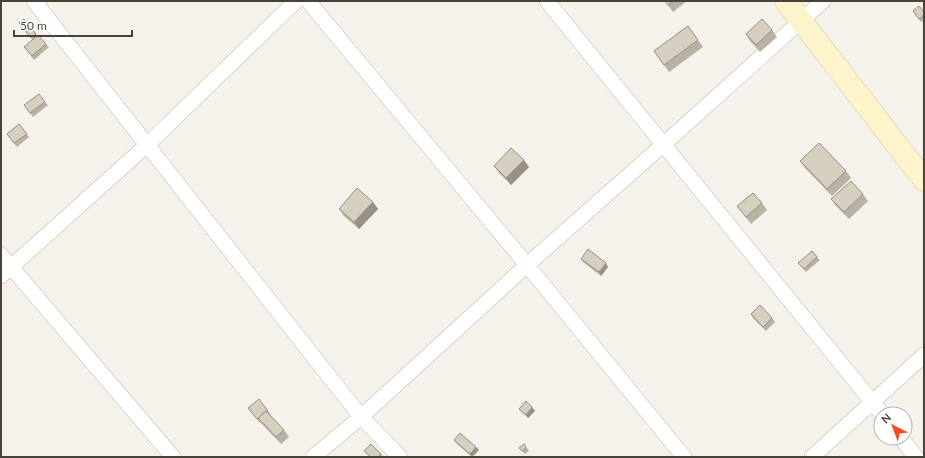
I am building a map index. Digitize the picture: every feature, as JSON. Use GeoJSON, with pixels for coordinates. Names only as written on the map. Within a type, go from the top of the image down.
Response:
{"type":"FeatureCollection","features":[{"type":"Feature","properties":{"kind":"main road"},"geometry":{"type":"LineString","coordinates":[[786,1],[924,180]]}},
{"type":"Feature","properties":{"kind":"street"},"geometry":{"type":"LineString","coordinates":[[34,1],[361,417],[400,457]]}},
{"type":"Feature","properties":{"kind":"street"},"geometry":{"type":"LineString","coordinates":[[6,272],[148,146],[296,1]]}},
{"type":"Feature","properties":{"kind":"street"},"geometry":{"type":"LineString","coordinates":[[308,1],[684,457]]}},
{"type":"Feature","properties":{"kind":"street"},"geometry":{"type":"LineString","coordinates":[[547,1],[875,406]]}},
{"type":"Feature","properties":{"kind":"street"},"geometry":{"type":"LineString","coordinates":[[313,457],[361,417],[527,265],[822,1]]}},
{"type":"Feature","properties":{"kind":"street"},"geometry":{"type":"LineString","coordinates":[[1,255],[6,272],[173,457]]}},
{"type":"Feature","properties":{"kind":"street"},"geometry":{"type":"LineString","coordinates":[[812,457],[924,355]]}},
{"type":"Feature","properties":{"kind":"street"},"geometry":{"type":"LineString","coordinates":[[907,446],[916,457]]}},
{"type":"Feature","properties":{"kind":"building"},"geometry":{"type":"Polygon","coordinates":[[[665,1],[673,1],[668,5],[665,1]]]}},
{"type":"Feature","properties":{"kind":"building"},"geometry":{"type":"Polygon","coordinates":[[[919,6],[924,12],[924,15],[919,19],[913,11],[919,6]]]}},
{"type":"Feature","properties":{"kind":"building"},"geometry":{"type":"Polygon","coordinates":[[[24,19],[36,34],[31,38],[19,23],[24,19]]]}},
{"type":"Feature","properties":{"kind":"building"},"geometry":{"type":"Polygon","coordinates":[[[762,19],[772,30],[756,45],[746,34],[762,19]]]}},
{"type":"Feature","properties":{"kind":"building"},"geometry":{"type":"Polygon","coordinates":[[[688,26],[698,40],[664,65],[654,51],[688,26]]]}},
{"type":"Feature","properties":{"kind":"building"},"geometry":{"type":"Polygon","coordinates":[[[38,35],[46,44],[32,56],[24,47],[38,35]]]}},
{"type":"Feature","properties":{"kind":"building"},"geometry":{"type":"Polygon","coordinates":[[[39,94],[45,102],[30,113],[24,105],[39,94]]]}},
{"type":"Feature","properties":{"kind":"building"},"geometry":{"type":"Polygon","coordinates":[[[19,124],[27,134],[14,143],[7,134],[19,124]]]}},
{"type":"Feature","properties":{"kind":"building"},"geometry":{"type":"Polygon","coordinates":[[[819,143],[846,171],[827,189],[800,161],[819,143]]]}},
{"type":"Feature","properties":{"kind":"building"},"geometry":{"type":"Polygon","coordinates":[[[511,148],[524,160],[506,178],[494,166],[511,148]]]}},
{"type":"Feature","properties":{"kind":"building"},"geometry":{"type":"Polygon","coordinates":[[[851,181],[863,194],[844,212],[831,199],[851,181]]]}},
{"type":"Feature","properties":{"kind":"building"},"geometry":{"type":"Polygon","coordinates":[[[357,188],[373,202],[354,222],[339,209],[357,188]]]}},
{"type":"Feature","properties":{"kind":"building"},"geometry":{"type":"Polygon","coordinates":[[[753,193],[762,203],[746,217],[737,206],[753,193]]]}},
{"type":"Feature","properties":{"kind":"building"},"geometry":{"type":"Polygon","coordinates":[[[588,249],[606,263],[599,272],[581,259],[588,249]]]}},
{"type":"Feature","properties":{"kind":"building"},"geometry":{"type":"Polygon","coordinates":[[[812,251],[817,257],[804,269],[798,263],[812,251]]]}},
{"type":"Feature","properties":{"kind":"building"},"geometry":{"type":"Polygon","coordinates":[[[760,305],[772,318],[763,327],[751,314],[760,305]]]}},
{"type":"Feature","properties":{"kind":"building"},"geometry":{"type":"Polygon","coordinates":[[[259,399],[268,411],[257,419],[248,408],[259,399]]]}},
{"type":"Feature","properties":{"kind":"building"},"geometry":{"type":"Polygon","coordinates":[[[526,401],[532,407],[526,415],[519,409],[526,401]]]}},
{"type":"Feature","properties":{"kind":"building"},"geometry":{"type":"Polygon","coordinates":[[[266,411],[284,430],[276,437],[258,418],[266,411]]]}},
{"type":"Feature","properties":{"kind":"building"},"geometry":{"type":"Polygon","coordinates":[[[460,433],[476,447],[470,454],[454,440],[460,433]]]}},
{"type":"Feature","properties":{"kind":"building"},"geometry":{"type":"Polygon","coordinates":[[[371,444],[381,454],[378,457],[371,457],[364,451],[371,444]]]}},
{"type":"Feature","properties":{"kind":"building"},"geometry":{"type":"Polygon","coordinates":[[[524,444],[526,447],[522,451],[519,448],[524,444]]]}}]}
